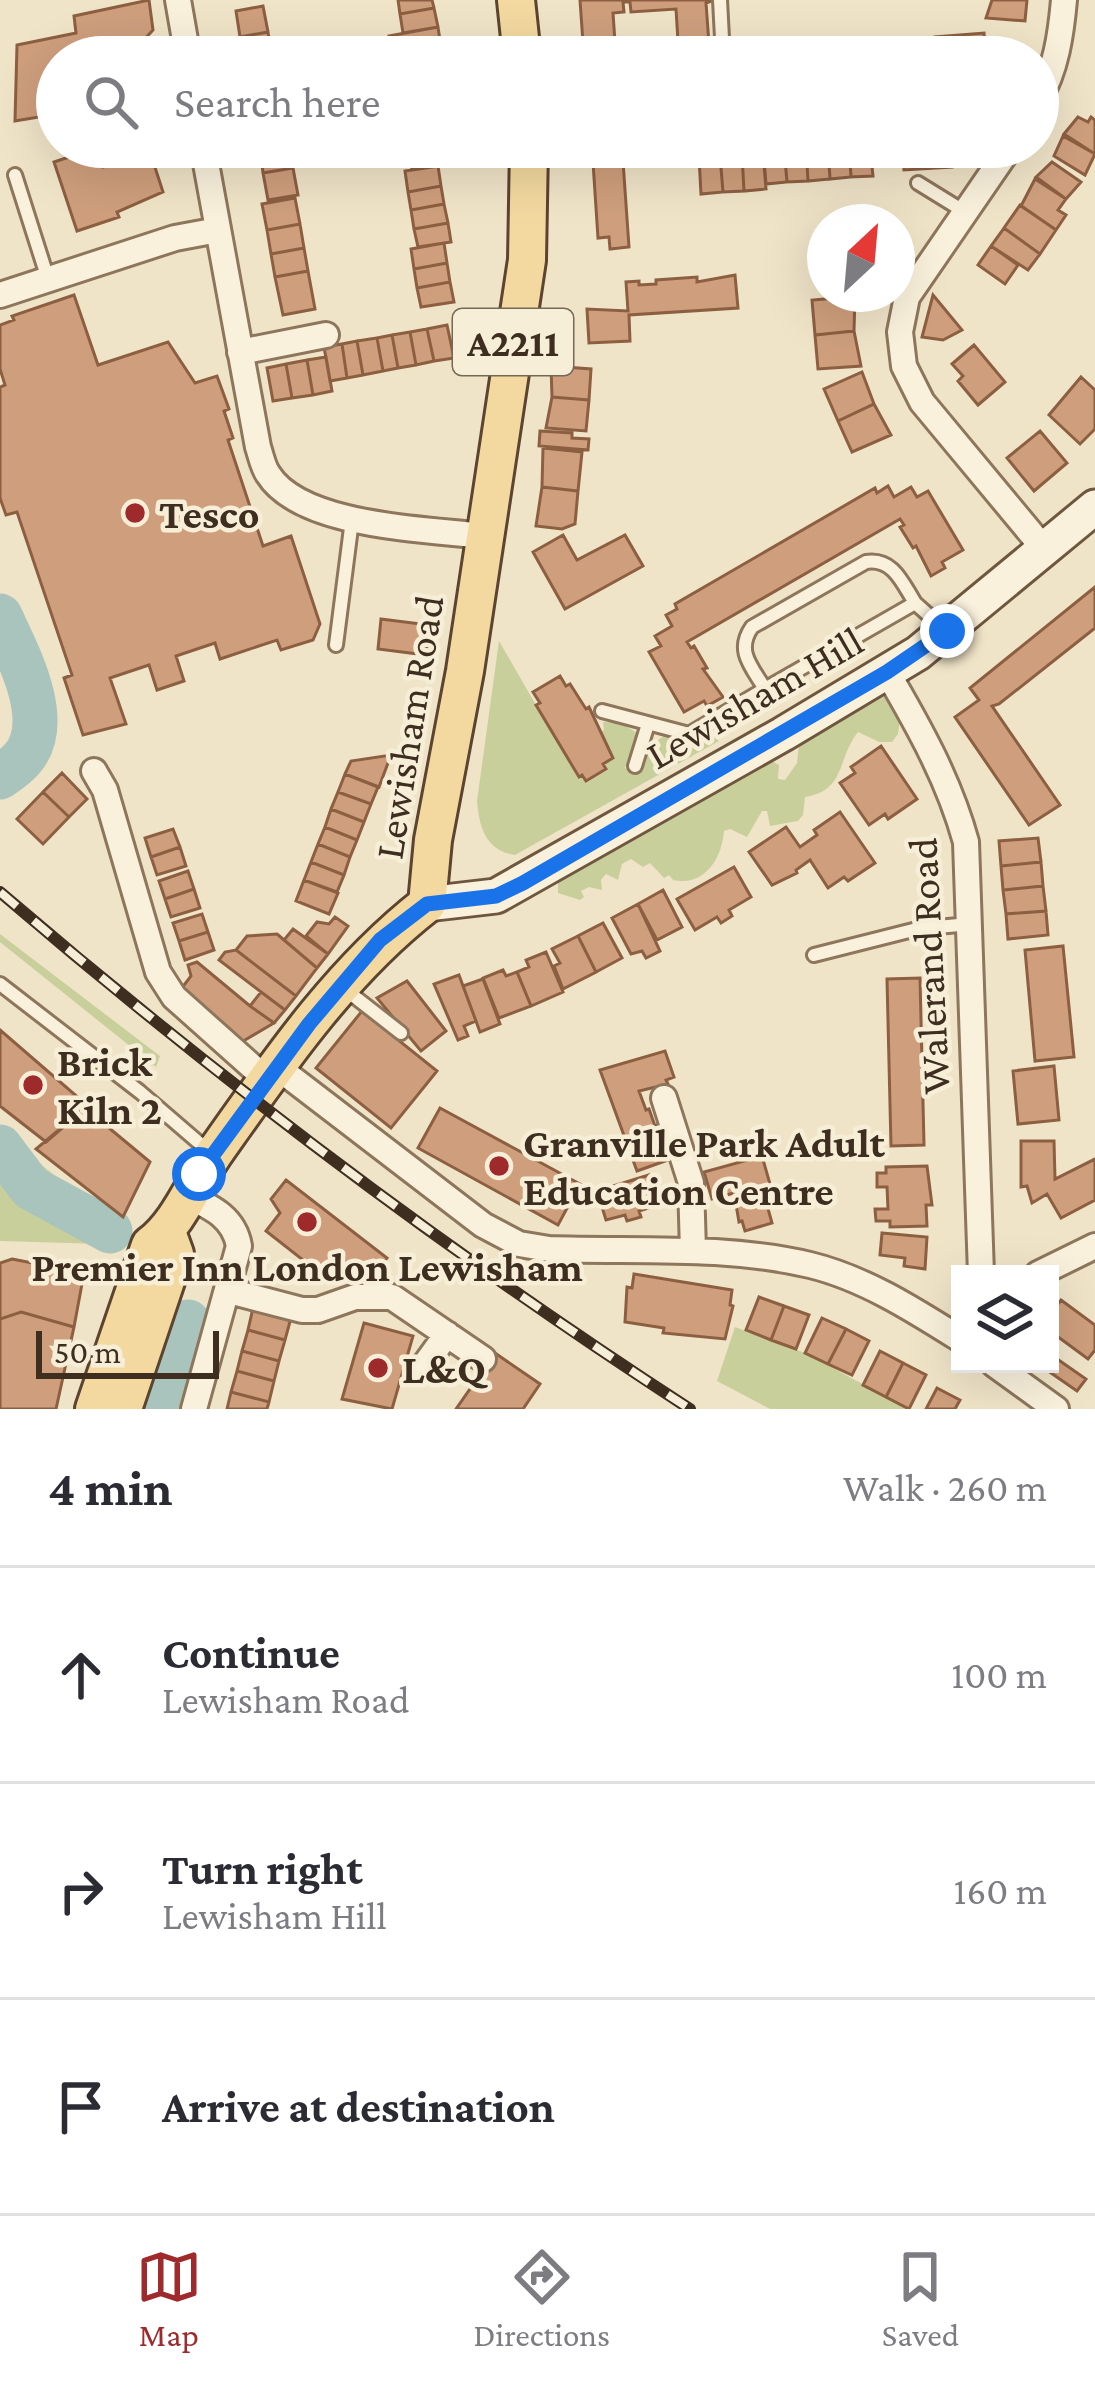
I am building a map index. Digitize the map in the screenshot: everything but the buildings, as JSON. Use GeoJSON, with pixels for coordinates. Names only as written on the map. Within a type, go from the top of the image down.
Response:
{"type":"FeatureCollection","features":[{"type":"Feature","properties":{"kind":"main road"},"geometry":{"type":"LineString","coordinates":[[515,0],[519,36]]}},
{"type":"Feature","properties":{"kind":"main road","name":"Lewisham Road"},"geometry":{"type":"LineString","coordinates":[[94,1409],[150,1245],[167,1232],[212,1155],[340,985],[380,940],[427,904],[433,840],[465,671],[527,260],[529,168]]}},
{"type":"Feature","properties":{"kind":"main road","name":"Lewisham Road"},"geometry":{"type":"LineString","coordinates":[[123,1409],[175,1253],[167,1232]]}},
{"type":"Feature","properties":{"kind":"street"},"geometry":{"type":"LineString","coordinates":[[178,0],[184,36]]}},
{"type":"Feature","properties":{"kind":"street"},"geometry":{"type":"LineString","coordinates":[[1059,40],[1064,0]]}},
{"type":"Feature","properties":{"kind":"street"},"geometry":{"type":"LineString","coordinates":[[207,168],[258,447],[268,475],[289,495],[352,519],[483,536]]}},
{"type":"Feature","properties":{"kind":"street"},"geometry":{"type":"LineString","coordinates":[[995,168],[907,297],[900,332],[904,366],[922,402],[951,441],[1045,550]]}},
{"type":"Feature","properties":{"kind":"street"},"geometry":{"type":"LineString","coordinates":[[0,295],[175,238],[218,230]]}},
{"type":"Feature","properties":{"kind":"street"},"geometry":{"type":"LineString","coordinates":[[240,352],[326,335]]}},
{"type":"Feature","properties":{"kind":"street","name":"Lewisham Hill"},"geometry":{"type":"LineString","coordinates":[[427,904],[496,896],[523,883],[887,672],[947,631],[1095,507]]}},
{"type":"Feature","properties":{"kind":"street","name":"Walerand Road"},"geometry":{"type":"LineString","coordinates":[[887,672],[956,803],[966,842],[981,1265]]}},
{"type":"Feature","properties":{"kind":"street"},"geometry":{"type":"LineString","coordinates":[[94,771],[105,790],[158,972],[175,997],[272,1074],[483,1225],[520,1244],[549,1249],[693,1251],[814,1266],[889,1296],[951,1333]]}},
{"type":"Feature","properties":{"kind":"street"},"geometry":{"type":"LineString","coordinates":[[664,1098],[691,1184],[693,1251]]}},
{"type":"Feature","properties":{"kind":"street"},"geometry":{"type":"LineString","coordinates":[[186,1195],[225,1217],[238,1237],[229,1291],[194,1409]]}},
{"type":"Feature","properties":{"kind":"street"},"geometry":{"type":"LineString","coordinates":[[1056,1265],[1095,1246]]}},
{"type":"Feature","properties":{"kind":"street"},"geometry":{"type":"LineString","coordinates":[[229,1291],[302,1310],[318,1310],[355,1297],[392,1297],[483,1359]]}},
{"type":"Feature","properties":{"kind":"street"},"geometry":{"type":"LineString","coordinates":[[421,1370],[447,1334]]}},
{"type":"Feature","properties":{"kind":"street"},"geometry":{"type":"LineString","coordinates":[[1006,1373],[1056,1409]]}},
{"type":"Feature","properties":{"kind":"lane"},"geometry":{"type":"LineString","coordinates":[[720,0],[722,36]]}},
{"type":"Feature","properties":{"kind":"lane"},"geometry":{"type":"LineString","coordinates":[[15,175],[48,279]]}},
{"type":"Feature","properties":{"kind":"lane"},"geometry":{"type":"LineString","coordinates":[[918,183],[965,212]]}},
{"type":"Feature","properties":{"kind":"lane"},"geometry":{"type":"LineString","coordinates":[[335,645],[352,519]]}},
{"type":"Feature","properties":{"kind":"lane"},"geometry":{"type":"LineString","coordinates":[[765,689],[743,653],[743,640],[752,627],[866,562],[880,560],[892,568],[915,603],[947,631]]}},
{"type":"Feature","properties":{"kind":"lane"},"geometry":{"type":"LineString","coordinates":[[602,711],[689,734],[698,732],[915,603]]}},
{"type":"Feature","properties":{"kind":"lane"},"geometry":{"type":"LineString","coordinates":[[635,766],[648,724]]}},
{"type":"Feature","properties":{"kind":"lane"},"geometry":{"type":"LineString","coordinates":[[814,955],[917,929],[971,924]]}},
{"type":"Feature","properties":{"kind":"lane"},"geometry":{"type":"LineString","coordinates":[[0,984],[140,1092],[212,1155]]}},
{"type":"Feature","properties":{"kind":"lane"},"geometry":{"type":"LineString","coordinates":[[340,985],[400,1033]]}},
{"type":"Feature","properties":{"kind":"green space"},"geometry":{"type":"Polygon","coordinates":[[[499,641],[578,778],[586,783],[608,770],[605,764],[615,758],[600,732],[603,722],[621,723],[637,733],[625,768],[639,774],[650,746],[665,735],[696,740],[710,734],[719,741],[515,855],[505,853],[486,836],[477,801],[499,641]]]}},
{"type":"Feature","properties":{"kind":"green space"},"geometry":{"type":"Polygon","coordinates":[[[881,690],[900,719],[898,734],[892,742],[879,742],[858,732],[834,781],[818,794],[805,797],[798,821],[770,826],[767,811],[762,811],[747,837],[724,831],[710,868],[694,879],[664,878],[650,863],[643,867],[631,859],[622,864],[618,880],[606,874],[602,890],[589,887],[581,891],[584,897],[580,900],[558,893],[558,876],[596,861],[648,821],[660,824],[695,797],[770,760],[779,765],[778,779],[785,780],[797,763],[799,743],[881,690]]]}},
{"type":"Feature","properties":{"kind":"green space"},"geometry":{"type":"Polygon","coordinates":[[[0,934],[160,1056],[156,1067],[0,942],[0,934]]]}},
{"type":"Feature","properties":{"kind":"green space"},"geometry":{"type":"Polygon","coordinates":[[[0,1132],[116,1224],[100,1244],[0,1241],[0,1132]]]}},
{"type":"Feature","properties":{"kind":"green space"},"geometry":{"type":"Polygon","coordinates":[[[735,1327],[805,1353],[909,1409],[770,1409],[717,1381],[735,1327]]]}},
{"type":"Feature","properties":{"kind":"waterway"},"geometry":{"type":"LineString","coordinates":[[0,616],[30,688],[35,726],[22,759],[0,777]]}},
{"type":"Feature","properties":{"kind":"waterway"},"geometry":{"type":"LineString","coordinates":[[0,1147],[31,1188],[110,1231]]}},
{"type":"Feature","properties":{"kind":"waterway"},"geometry":{"type":"LineString","coordinates":[[160,1409],[188,1322]]}},
{"type":"Feature","properties":{"kind":"railway"},"geometry":{"type":"LineString","coordinates":[[0,892],[336,1162],[511,1289],[690,1409]]}},
{"type":"Feature","properties":{"kind":"place","name":"Tesco"},"geometry":{"type":"Point","coordinates":[135,513]}},
{"type":"Feature","properties":{"kind":"place","name":"Brick Kiln 2"},"geometry":{"type":"Point","coordinates":[33,1085]}},
{"type":"Feature","properties":{"kind":"place","name":"Granville Park Adult Education Centre"},"geometry":{"type":"Point","coordinates":[499,1166]}},
{"type":"Feature","properties":{"kind":"place","name":"Premier Inn London Lewisham"},"geometry":{"type":"Point","coordinates":[307,1222]}},
{"type":"Feature","properties":{"kind":"place","name":"L&Q"},"geometry":{"type":"Point","coordinates":[378,1368]}},
{"type":"Feature","properties":{"kind":"route"},"geometry":{"type":"LineString","coordinates":[[199,1174],[340,985],[380,940],[427,904],[496,896],[523,883],[783,734],[947,631]]}}]}
